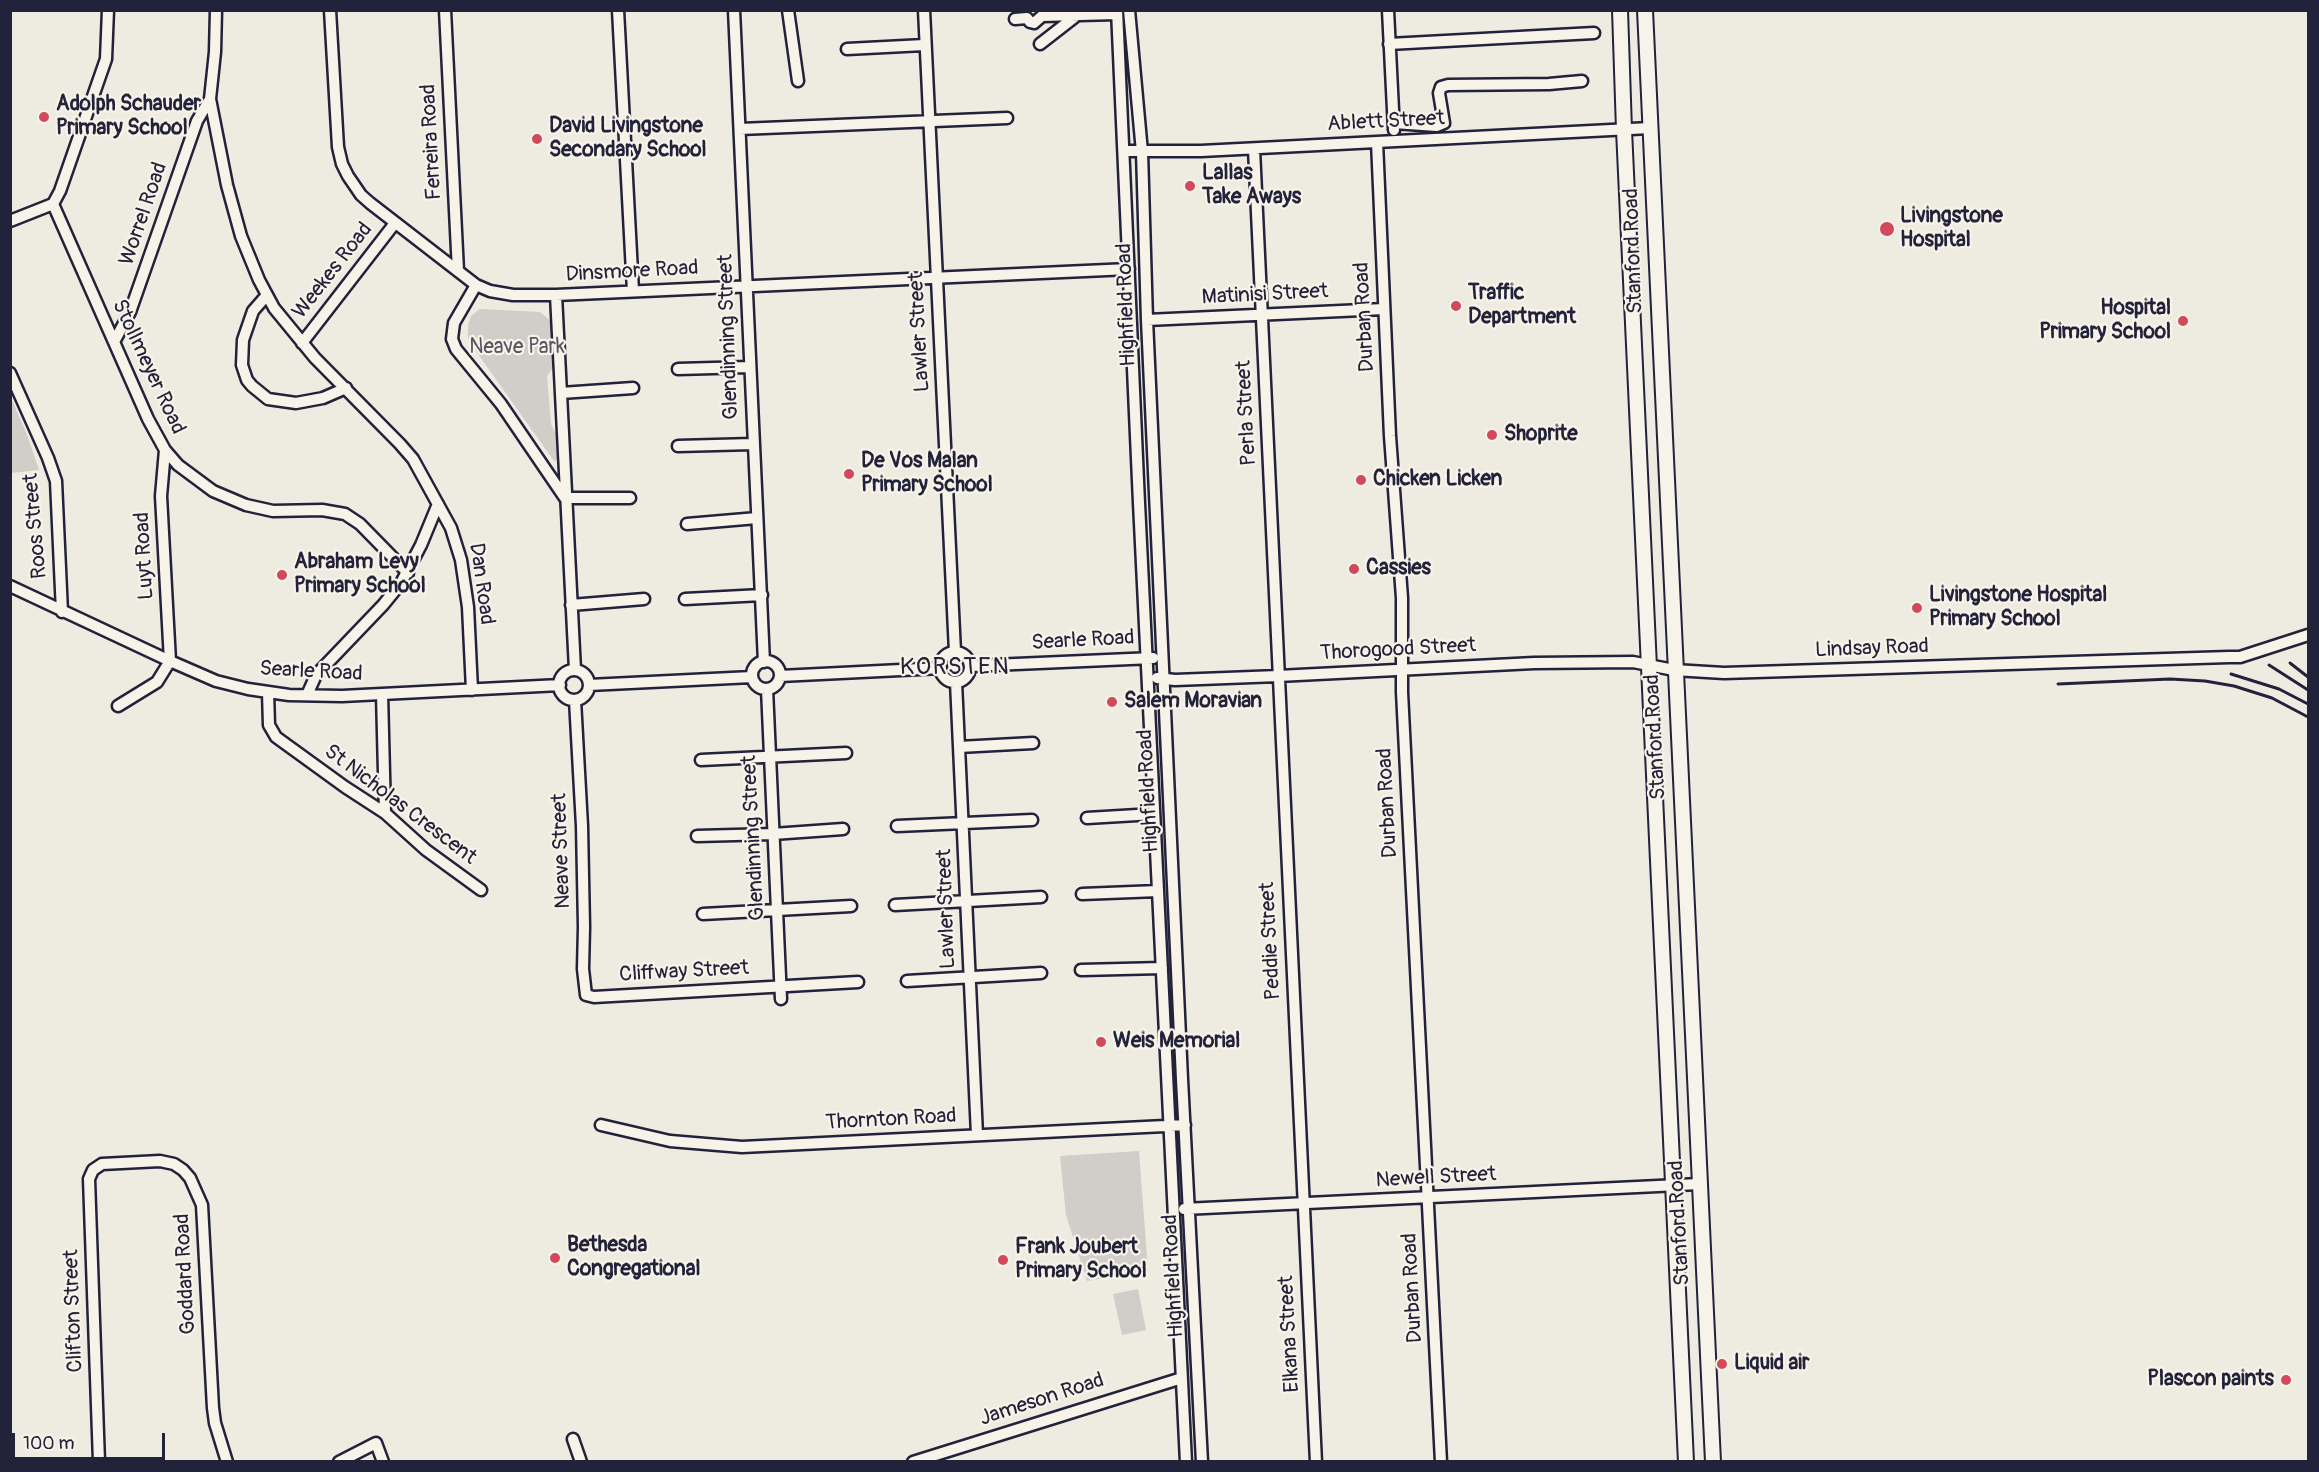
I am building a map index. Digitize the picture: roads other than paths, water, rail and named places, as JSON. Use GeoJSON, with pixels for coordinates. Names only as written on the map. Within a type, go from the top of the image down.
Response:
{"type":"FeatureCollection","features":[{"type":"Feature","properties":{"kind":"main road","name":"Stanford Road"},"geometry":{"type":"LineString","coordinates":[[1620,10],[1686,1461]]}},
{"type":"Feature","properties":{"kind":"main road","name":"Stanford Road"},"geometry":{"type":"LineString","coordinates":[[1645,10],[1674,670],[1713,1461]]}},
{"type":"Feature","properties":{"kind":"street"},"geometry":{"type":"LineString","coordinates":[[10,221],[52,204],[60,191],[106,59],[108,10]]}},
{"type":"Feature","properties":{"kind":"street"},"geometry":{"type":"LineString","coordinates":[[210,99],[215,52],[216,10]]}},
{"type":"Feature","properties":{"kind":"street","name":"Dinsmore Road"},"geometry":{"type":"LineString","coordinates":[[330,10],[338,147],[342,164],[361,195],[476,285],[497,293],[556,295],[1129,269]]}},
{"type":"Feature","properties":{"kind":"street","name":"Ferreira Road"},"geometry":{"type":"LineString","coordinates":[[445,10],[458,271]]}},
{"type":"Feature","properties":{"kind":"street"},"geometry":{"type":"LineString","coordinates":[[618,10],[633,291]]}},
{"type":"Feature","properties":{"kind":"street","name":"Glendinning Street"},"geometry":{"type":"LineString","coordinates":[[734,10],[764,662]]}},
{"type":"Feature","properties":{"kind":"street"},"geometry":{"type":"LineString","coordinates":[[788,10],[798,81]]}},
{"type":"Feature","properties":{"kind":"street","name":"Lawler Street"},"geometry":{"type":"LineString","coordinates":[[924,10],[955,652]]}},
{"type":"Feature","properties":{"kind":"street","name":"Highfield Road"},"geometry":{"type":"LineString","coordinates":[[1129,10],[1142,152],[1162,660],[1202,1461]]}},
{"type":"Feature","properties":{"kind":"street"},"geometry":{"type":"LineString","coordinates":[[1388,10],[1395,140]]}},
{"type":"Feature","properties":{"kind":"street"},"geometry":{"type":"LineString","coordinates":[[1015,19],[1027,18],[1028,13],[1033,11],[1042,16],[1117,12]]}},
{"type":"Feature","properties":{"kind":"street","name":"Highfield Road"},"geometry":{"type":"LineString","coordinates":[[1117,12],[1186,1461]]}},
{"type":"Feature","properties":{"kind":"street"},"geometry":{"type":"LineString","coordinates":[[1040,44],[1072,13]]}},
{"type":"Feature","properties":{"kind":"street"},"geometry":{"type":"LineString","coordinates":[[1389,44],[1594,33]]}},
{"type":"Feature","properties":{"kind":"street"},"geometry":{"type":"LineString","coordinates":[[847,49],[924,45]]}},
{"type":"Feature","properties":{"kind":"street"},"geometry":{"type":"LineString","coordinates":[[1394,123],[1437,126],[1444,123],[1440,93],[1441,87],[1448,85],[1549,84],[1582,81]]}},
{"type":"Feature","properties":{"kind":"street","name":"Dan Road"},"geometry":{"type":"LineString","coordinates":[[210,99],[227,185],[241,236],[267,295],[302,343],[413,459],[451,528],[461,560],[468,607],[472,690]]}},
{"type":"Feature","properties":{"kind":"street","name":"Worrel Road"},"geometry":{"type":"LineString","coordinates":[[114,342],[130,312],[197,121],[210,99]]}},
{"type":"Feature","properties":{"kind":"street"},"geometry":{"type":"LineString","coordinates":[[740,129],[1006,118]]}},
{"type":"Feature","properties":{"kind":"street","name":"Ablett Street"},"geometry":{"type":"LineString","coordinates":[[1125,151],[1254,149],[1650,128]]}},
{"type":"Feature","properties":{"kind":"street","name":"Durban Road"},"geometry":{"type":"LineString","coordinates":[[1377,142],[1396,538],[1402,598],[1401,668],[1441,1461]]}},
{"type":"Feature","properties":{"kind":"street","name":"Perla Street"},"geometry":{"type":"LineString","coordinates":[[1254,149],[1278,676]]}},
{"type":"Feature","properties":{"kind":"street","name":"Stollmeyer Road"},"geometry":{"type":"LineString","coordinates":[[52,204],[148,419],[165,450],[193,478],[236,502],[273,511],[322,510],[345,514],[360,524],[408,573]]}},
{"type":"Feature","properties":{"kind":"street","name":"Weekes Road"},"geometry":{"type":"LineString","coordinates":[[302,343],[395,223]]}},
{"type":"Feature","properties":{"kind":"street"},"geometry":{"type":"LineString","coordinates":[[476,285],[454,323],[452,339],[456,349],[501,404],[565,498]]}},
{"type":"Feature","properties":{"kind":"street"},"geometry":{"type":"LineString","coordinates":[[267,295],[253,311],[243,340],[242,365],[247,380],[252,386],[268,399],[286,403],[323,399],[346,388]]}},
{"type":"Feature","properties":{"kind":"street"},"geometry":{"type":"LineString","coordinates":[[556,295],[575,670]]}},
{"type":"Feature","properties":{"kind":"street","name":"Matinisi Street"},"geometry":{"type":"LineString","coordinates":[[1147,320],[1384,309]]}},
{"type":"Feature","properties":{"kind":"street"},"geometry":{"type":"LineString","coordinates":[[678,369],[749,367]]}},
{"type":"Feature","properties":{"kind":"street","name":"Roos Street"},"geometry":{"type":"LineString","coordinates":[[11,377],[56,481],[62,612]]}},
{"type":"Feature","properties":{"kind":"street"},"geometry":{"type":"LineString","coordinates":[[561,393],[633,388]]}},
{"type":"Feature","properties":{"kind":"street"},"geometry":{"type":"LineString","coordinates":[[678,446],[753,444]]}},
{"type":"Feature","properties":{"kind":"street","name":"Luyt Road"},"geometry":{"type":"LineString","coordinates":[[165,450],[161,496],[170,661]]}},
{"type":"Feature","properties":{"kind":"street"},"geometry":{"type":"LineString","coordinates":[[565,498],[630,498]]}},
{"type":"Feature","properties":{"kind":"street"},"geometry":{"type":"LineString","coordinates":[[307,695],[316,675],[383,605],[408,573],[438,504]]}},
{"type":"Feature","properties":{"kind":"street"},"geometry":{"type":"LineString","coordinates":[[687,524],[757,518]]}},
{"type":"Feature","properties":{"kind":"street","name":"Searle Road"},"geometry":{"type":"LineString","coordinates":[[10,586],[62,612],[216,681],[268,692],[307,695],[382,694],[560,685]]}},
{"type":"Feature","properties":{"kind":"street"},"geometry":{"type":"LineString","coordinates":[[685,599],[762,595]]}},
{"type":"Feature","properties":{"kind":"street"},"geometry":{"type":"LineString","coordinates":[[1144,599],[1160,597]]}},
{"type":"Feature","properties":{"kind":"street"},"geometry":{"type":"LineString","coordinates":[[571,605],[644,599]]}},
{"type":"Feature","properties":{"kind":"street","name":"Lindsay Road"},"geometry":{"type":"LineString","coordinates":[[1650,665],[1674,670],[1724,673],[2240,657],[2308,635]]}},
{"type":"Feature","properties":{"kind":"street"},"geometry":{"type":"LineString","coordinates":[[955,652],[966,656],[970,666],[966,677],[956,682],[948,680],[940,668],[944,657],[955,652]]}},
{"type":"Feature","properties":{"kind":"street","name":"Searle Road"},"geometry":{"type":"LineString","coordinates":[[970,666],[1146,658],[1162,660]]}},
{"type":"Feature","properties":{"kind":"street"},"geometry":{"type":"LineString","coordinates":[[118,706],[157,682],[170,661]]}},
{"type":"Feature","properties":{"kind":"street"},"geometry":{"type":"LineString","coordinates":[[764,662],[775,665],[780,676],[776,686],[767,689],[757,686],[752,677],[755,667],[764,662]]}},
{"type":"Feature","properties":{"kind":"street","name":"Thorogood Street"},"geometry":{"type":"LineString","coordinates":[[1148,678],[1278,676],[1534,663],[1633,662],[1650,665]]}},
{"type":"Feature","properties":{"kind":"street"},"geometry":{"type":"LineString","coordinates":[[780,676],[940,668]]}},
{"type":"Feature","properties":{"kind":"street"},"geometry":{"type":"LineString","coordinates":[[575,670],[584,673],[589,685],[585,695],[575,700],[566,697],[560,685],[566,673],[575,670]]}},
{"type":"Feature","properties":{"kind":"street","name":"Peddie Street"},"geometry":{"type":"LineString","coordinates":[[1278,676],[1303,1204]]}},
{"type":"Feature","properties":{"kind":"street"},"geometry":{"type":"LineString","coordinates":[[589,685],[752,677]]}},
{"type":"Feature","properties":{"kind":"street","name":"Lawler Street"},"geometry":{"type":"LineString","coordinates":[[956,682],[977,1135]]}},
{"type":"Feature","properties":{"kind":"street","name":"Glendinning Street"},"geometry":{"type":"LineString","coordinates":[[767,689],[781,999]]}},
{"type":"Feature","properties":{"kind":"street","name":"St Nicholas Crescent"},"geometry":{"type":"LineString","coordinates":[[268,692],[269,724],[276,737],[385,813],[426,850],[481,890]]}},
{"type":"Feature","properties":{"kind":"street"},"geometry":{"type":"LineString","coordinates":[[382,694],[385,813]]}},
{"type":"Feature","properties":{"kind":"street","name":"Neave Street"},"geometry":{"type":"LineString","coordinates":[[575,700],[582,834],[583,969],[585,993],[590,997]]}},
{"type":"Feature","properties":{"kind":"street"},"geometry":{"type":"LineString","coordinates":[[960,747],[1033,743]]}},
{"type":"Feature","properties":{"kind":"street"},"geometry":{"type":"LineString","coordinates":[[701,760],[846,753]]}},
{"type":"Feature","properties":{"kind":"street"},"geometry":{"type":"LineString","coordinates":[[1087,818],[1154,814]]}},
{"type":"Feature","properties":{"kind":"street"},"geometry":{"type":"LineString","coordinates":[[897,826],[1032,820]]}},
{"type":"Feature","properties":{"kind":"street"},"geometry":{"type":"LineString","coordinates":[[697,836],[843,829]]}},
{"type":"Feature","properties":{"kind":"street"},"geometry":{"type":"LineString","coordinates":[[1082,894],[1158,891]]}},
{"type":"Feature","properties":{"kind":"street"},"geometry":{"type":"LineString","coordinates":[[895,905],[1041,897]]}},
{"type":"Feature","properties":{"kind":"street"},"geometry":{"type":"LineString","coordinates":[[703,914],[851,906]]}},
{"type":"Feature","properties":{"kind":"street"},"geometry":{"type":"LineString","coordinates":[[1081,970],[1162,968]]}},
{"type":"Feature","properties":{"kind":"street"},"geometry":{"type":"LineString","coordinates":[[907,981],[1041,973]]}},
{"type":"Feature","properties":{"kind":"street"},"geometry":{"type":"LineString","coordinates":[[780,986],[858,982]]}},
{"type":"Feature","properties":{"kind":"street","name":"Cliffway Street"},"geometry":{"type":"LineString","coordinates":[[590,997],[780,986]]}},
{"type":"Feature","properties":{"kind":"street","name":"Thornton Road"},"geometry":{"type":"LineString","coordinates":[[601,1125],[670,1141],[742,1147],[1185,1125]]}},
{"type":"Feature","properties":{"kind":"street","name":"Goddard Road"},"geometry":{"type":"LineString","coordinates":[[102,1164],[168,1162],[179,1167],[188,1175],[201,1199],[205,1225],[214,1417],[227,1461]]}},
{"type":"Feature","properties":{"kind":"street","name":"Clifton Street"},"geometry":{"type":"LineString","coordinates":[[99,1461],[88,1184],[93,1170],[102,1164]]}},
{"type":"Feature","properties":{"kind":"street","name":"Newell Street"},"geometry":{"type":"LineString","coordinates":[[1174,1209],[1699,1184]]}},
{"type":"Feature","properties":{"kind":"street","name":"Elkana Street"},"geometry":{"type":"LineString","coordinates":[[1303,1204],[1316,1461]]}},
{"type":"Feature","properties":{"kind":"street","name":"Jameson Road"},"geometry":{"type":"LineString","coordinates":[[913,1461],[938,1458],[1182,1378]]}},
{"type":"Feature","properties":{"kind":"street"},"geometry":{"type":"LineString","coordinates":[[573,1439],[581,1461]]}},
{"type":"Feature","properties":{"kind":"street"},"geometry":{"type":"LineString","coordinates":[[339,1461],[375,1443],[383,1461]]}},
{"type":"Feature","properties":{"kind":"railway"},"geometry":{"type":"LineString","coordinates":[[2290,663],[2308,677]]}},
{"type":"Feature","properties":{"kind":"railway"},"geometry":{"type":"LineString","coordinates":[[2269,665],[2308,690]]}},
{"type":"Feature","properties":{"kind":"railway"},"geometry":{"type":"LineString","coordinates":[[2231,674],[2279,689],[2308,704]]}},
{"type":"Feature","properties":{"kind":"railway"},"geometry":{"type":"LineString","coordinates":[[2058,684],[2170,679],[2205,681],[2234,686],[2272,698],[2308,717]]}},
{"type":"Feature","properties":{"kind":"place","name":"Adolph Schauder Primary School"},"geometry":{"type":"Point","coordinates":[44,117]}},
{"type":"Feature","properties":{"kind":"place","name":"David Livingstone Secondary School"},"geometry":{"type":"Point","coordinates":[537,139]}},
{"type":"Feature","properties":{"kind":"place","name":"Lallas Take Aways"},"geometry":{"type":"Point","coordinates":[1190,186]}},
{"type":"Feature","properties":{"kind":"place","name":"Livingstone Hospital"},"geometry":{"type":"Point","coordinates":[1887,229]}},
{"type":"Feature","properties":{"kind":"place","name":"Traffic Department"},"geometry":{"type":"Point","coordinates":[1456,306]}},
{"type":"Feature","properties":{"kind":"place","name":"Hospital Primary School"},"geometry":{"type":"Point","coordinates":[2183,321]}},
{"type":"Feature","properties":{"kind":"place","name":"Shoprite"},"geometry":{"type":"Point","coordinates":[1492,435]}},
{"type":"Feature","properties":{"kind":"place","name":"De Vos Malan Primary School"},"geometry":{"type":"Point","coordinates":[849,474]}},
{"type":"Feature","properties":{"kind":"place","name":"Chicken Licken"},"geometry":{"type":"Point","coordinates":[1361,480]}},
{"type":"Feature","properties":{"kind":"place","name":"Cassies"},"geometry":{"type":"Point","coordinates":[1354,569]}},
{"type":"Feature","properties":{"kind":"place","name":"Abraham Levy Primary School"},"geometry":{"type":"Point","coordinates":[282,575]}},
{"type":"Feature","properties":{"kind":"place","name":"Livingstone Hospital Primary School"},"geometry":{"type":"Point","coordinates":[1917,608]}},
{"type":"Feature","properties":{"kind":"place","name":"Salem Moravian"},"geometry":{"type":"Point","coordinates":[1112,702]}},
{"type":"Feature","properties":{"kind":"place","name":"Weis Memorial"},"geometry":{"type":"Point","coordinates":[1101,1042]}},
{"type":"Feature","properties":{"kind":"place","name":"Bethesda Congregational"},"geometry":{"type":"Point","coordinates":[555,1258]}},
{"type":"Feature","properties":{"kind":"place","name":"Frank Joubert Primary School"},"geometry":{"type":"Point","coordinates":[1003,1260]}},
{"type":"Feature","properties":{"kind":"place","name":"Liquid air"},"geometry":{"type":"Point","coordinates":[1722,1364]}},
{"type":"Feature","properties":{"kind":"place","name":"Plascon paints"},"geometry":{"type":"Point","coordinates":[2286,1380]}},
{"type":"Feature","properties":{"kind":"district","name":"KORSTEN"},"geometry":{"type":"Point","coordinates":[955,668]}},
{"type":"Feature","properties":{"kind":"park label","name":"Neave Park"},"geometry":{"type":"Point","coordinates":[517,348]}}]}
